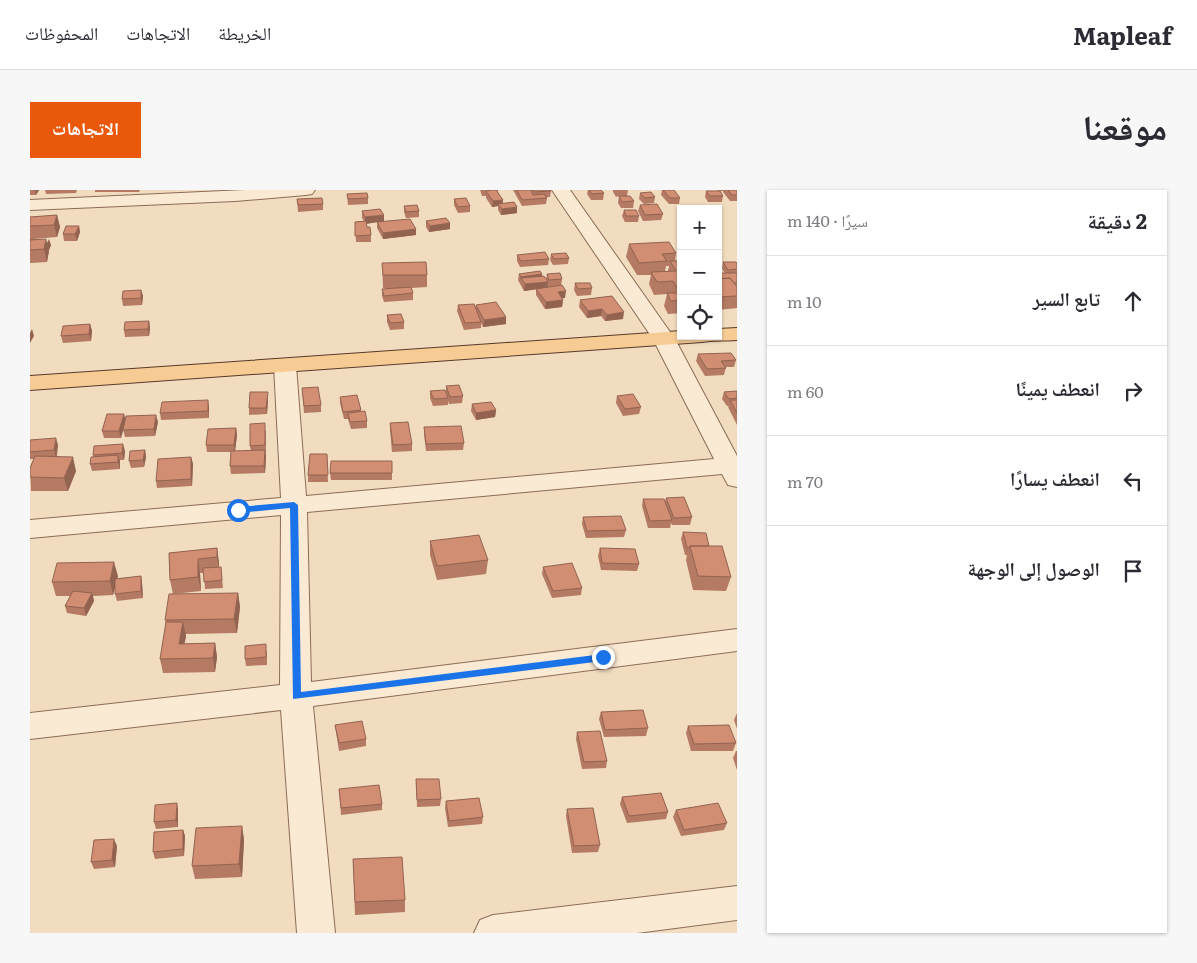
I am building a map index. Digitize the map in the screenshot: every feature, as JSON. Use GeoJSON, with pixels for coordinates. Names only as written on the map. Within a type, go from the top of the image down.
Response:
{"type":"FeatureCollection","features":[{"type":"Feature","properties":{"kind":"main road"},"geometry":{"type":"LineString","coordinates":[[722,335],[737,334]]}},
{"type":"Feature","properties":{"kind":"main road"},"geometry":{"type":"LineString","coordinates":[[30,383],[677,338]]}},
{"type":"Feature","properties":{"kind":"street"},"geometry":{"type":"LineString","coordinates":[[30,205],[235,196],[306,190]]}},
{"type":"Feature","properties":{"kind":"street"},"geometry":{"type":"LineString","coordinates":[[30,529],[294,505],[734,470],[664,339],[561,190]]}},
{"type":"Feature","properties":{"kind":"street"},"geometry":{"type":"LineString","coordinates":[[285,366],[294,505],[296,696],[316,933]]}},
{"type":"Feature","properties":{"kind":"street"},"geometry":{"type":"LineString","coordinates":[[30,726],[296,696],[737,640]]}},
{"type":"Feature","properties":{"kind":"street"},"geometry":{"type":"LineString","coordinates":[[493,933],[737,903]]}},
{"type":"Feature","properties":{"kind":"building"},"geometry":{"type":"Polygon","coordinates":[[[496,190],[503,200],[493,201],[486,191],[496,190]]]}},
{"type":"Feature","properties":{"kind":"building"},"geometry":{"type":"Polygon","coordinates":[[[517,190],[531,190],[533,195],[544,194],[547,198],[522,200],[517,190]]]}},
{"type":"Feature","properties":{"kind":"building"},"geometry":{"type":"Polygon","coordinates":[[[533,190],[550,190],[551,191],[534,192],[533,190]]]}},
{"type":"Feature","properties":{"kind":"building"},"geometry":{"type":"Polygon","coordinates":[[[589,190],[601,190],[604,193],[592,194],[589,190]]]}},
{"type":"Feature","properties":{"kind":"building"},"geometry":{"type":"Polygon","coordinates":[[[663,190],[674,190],[680,198],[670,198],[663,190]]]}},
{"type":"Feature","properties":{"kind":"building"},"geometry":{"type":"Polygon","coordinates":[[[728,190],[737,190],[737,195],[732,195],[728,190]]]}},
{"type":"Feature","properties":{"kind":"building"},"geometry":{"type":"Polygon","coordinates":[[[706,191],[720,191],[723,196],[710,196],[706,191]]]}},
{"type":"Feature","properties":{"kind":"building"},"geometry":{"type":"Polygon","coordinates":[[[651,192],[655,197],[645,198],[640,193],[651,192]]]}},
{"type":"Feature","properties":{"kind":"building"},"geometry":{"type":"Polygon","coordinates":[[[367,193],[368,198],[348,199],[347,194],[367,193]]]}},
{"type":"Feature","properties":{"kind":"building"},"geometry":{"type":"Polygon","coordinates":[[[619,196],[630,196],[634,201],[622,202],[619,196]]]}},
{"type":"Feature","properties":{"kind":"building"},"geometry":{"type":"Polygon","coordinates":[[[322,198],[323,204],[298,205],[297,199],[322,198]]]}},
{"type":"Feature","properties":{"kind":"building"},"geometry":{"type":"Polygon","coordinates":[[[466,198],[470,206],[458,207],[454,199],[466,198]]]}},
{"type":"Feature","properties":{"kind":"building"},"geometry":{"type":"Polygon","coordinates":[[[514,202],[517,207],[502,209],[498,204],[514,202]]]}},
{"type":"Feature","properties":{"kind":"building"},"geometry":{"type":"Polygon","coordinates":[[[657,204],[663,214],[645,215],[640,205],[657,204]]]}},
{"type":"Feature","properties":{"kind":"building"},"geometry":{"type":"Polygon","coordinates":[[[417,205],[419,211],[406,212],[404,206],[417,205]]]}},
{"type":"Feature","properties":{"kind":"building"},"geometry":{"type":"Polygon","coordinates":[[[380,209],[384,215],[365,217],[362,211],[380,209]]]}},
{"type":"Feature","properties":{"kind":"building"},"geometry":{"type":"Polygon","coordinates":[[[624,210],[636,210],[639,216],[626,216],[624,210]]]}},
{"type":"Feature","properties":{"kind":"building"},"geometry":{"type":"Polygon","coordinates":[[[57,215],[54,225],[30,226],[30,217],[57,215]]]}},
{"type":"Feature","properties":{"kind":"building"},"geometry":{"type":"Polygon","coordinates":[[[446,218],[450,223],[430,226],[426,221],[446,218]]]}},
{"type":"Feature","properties":{"kind":"building"},"geometry":{"type":"Polygon","coordinates":[[[410,219],[416,229],[383,233],[377,222],[410,219]]]}},
{"type":"Feature","properties":{"kind":"building"},"geometry":{"type":"Polygon","coordinates":[[[366,221],[367,227],[370,227],[371,235],[355,236],[355,222],[366,221]]]}},
{"type":"Feature","properties":{"kind":"building"},"geometry":{"type":"Polygon","coordinates":[[[66,226],[79,226],[75,234],[63,234],[66,226]]]}},
{"type":"Feature","properties":{"kind":"building"},"geometry":{"type":"Polygon","coordinates":[[[46,239],[44,249],[30,250],[30,240],[46,239]]]}},
{"type":"Feature","properties":{"kind":"building"},"geometry":{"type":"Polygon","coordinates":[[[669,242],[676,253],[662,254],[667,261],[639,263],[629,244],[669,242]]]}},
{"type":"Feature","properties":{"kind":"building"},"geometry":{"type":"Polygon","coordinates":[[[545,252],[549,259],[521,261],[517,255],[545,252]]]}},
{"type":"Feature","properties":{"kind":"building"},"geometry":{"type":"Polygon","coordinates":[[[566,253],[569,258],[554,259],[551,254],[566,253]]]}},
{"type":"Feature","properties":{"kind":"building"},"geometry":{"type":"Polygon","coordinates":[[[670,261],[677,261],[677,288],[673,281],[657,282],[651,272],[676,271],[670,261]]]}},
{"type":"Feature","properties":{"kind":"building"},"geometry":{"type":"Polygon","coordinates":[[[426,262],[427,275],[383,275],[382,263],[426,262]]]}},
{"type":"Feature","properties":{"kind":"building"},"geometry":{"type":"Polygon","coordinates":[[[723,262],[736,262],[737,269],[728,270],[723,262]]]}},
{"type":"Feature","properties":{"kind":"building"},"geometry":{"type":"Polygon","coordinates":[[[540,271],[542,274],[521,277],[519,274],[540,271]]]}},
{"type":"Feature","properties":{"kind":"building"},"geometry":{"type":"Polygon","coordinates":[[[560,273],[562,279],[549,280],[547,274],[560,273]]]}},
{"type":"Feature","properties":{"kind":"building"},"geometry":{"type":"Polygon","coordinates":[[[722,273],[737,273],[737,283],[734,283],[730,278],[722,279],[722,273]]]}},
{"type":"Feature","properties":{"kind":"building"},"geometry":{"type":"Polygon","coordinates":[[[544,276],[548,282],[525,284],[521,278],[544,276]]]}},
{"type":"Feature","properties":{"kind":"building"},"geometry":{"type":"Polygon","coordinates":[[[730,278],[737,287],[737,296],[722,297],[722,279],[730,278]]]}},
{"type":"Feature","properties":{"kind":"building"},"geometry":{"type":"Polygon","coordinates":[[[575,283],[590,283],[592,288],[578,289],[575,283]]]}},
{"type":"Feature","properties":{"kind":"building"},"geometry":{"type":"Polygon","coordinates":[[[562,285],[566,291],[558,292],[563,300],[546,302],[536,289],[562,285]]]}},
{"type":"Feature","properties":{"kind":"building"},"geometry":{"type":"Polygon","coordinates":[[[411,287],[413,293],[384,296],[382,289],[411,287]]]}},
{"type":"Feature","properties":{"kind":"building"},"geometry":{"type":"Polygon","coordinates":[[[141,290],[141,298],[122,299],[123,291],[141,290]]]}},
{"type":"Feature","properties":{"kind":"building"},"geometry":{"type":"Polygon","coordinates":[[[667,293],[677,293],[677,300],[671,301],[667,293]]]}},
{"type":"Feature","properties":{"kind":"building"},"geometry":{"type":"Polygon","coordinates":[[[612,296],[624,312],[607,315],[602,309],[588,311],[580,300],[612,296]]]}},
{"type":"Feature","properties":{"kind":"building"},"geometry":{"type":"Polygon","coordinates":[[[496,302],[506,317],[484,320],[476,305],[496,302]]]}},
{"type":"Feature","properties":{"kind":"building"},"geometry":{"type":"Polygon","coordinates":[[[474,304],[481,322],[465,323],[458,305],[474,304]]]}},
{"type":"Feature","properties":{"kind":"building"},"geometry":{"type":"Polygon","coordinates":[[[401,314],[404,322],[390,323],[387,315],[401,314]]]}},
{"type":"Feature","properties":{"kind":"building"},"geometry":{"type":"Polygon","coordinates":[[[149,321],[148,329],[124,330],[125,322],[149,321]]]}},
{"type":"Feature","properties":{"kind":"building"},"geometry":{"type":"Polygon","coordinates":[[[90,324],[89,334],[61,336],[63,326],[90,324]]]}},
{"type":"Feature","properties":{"kind":"building"},"geometry":{"type":"Polygon","coordinates":[[[731,353],[736,360],[721,361],[726,368],[707,369],[698,354],[731,353]]]}},
{"type":"Feature","properties":{"kind":"building"},"geometry":{"type":"Polygon","coordinates":[[[459,385],[463,396],[450,397],[446,386],[459,385]]]}},
{"type":"Feature","properties":{"kind":"building"},"geometry":{"type":"Polygon","coordinates":[[[318,387],[321,405],[304,406],[302,388],[318,387]]]}},
{"type":"Feature","properties":{"kind":"building"},"geometry":{"type":"Polygon","coordinates":[[[445,390],[448,398],[434,399],[430,391],[445,390]]]}},
{"type":"Feature","properties":{"kind":"building"},"geometry":{"type":"Polygon","coordinates":[[[737,391],[737,398],[729,399],[724,392],[737,391]]]}},
{"type":"Feature","properties":{"kind":"building"},"geometry":{"type":"Polygon","coordinates":[[[250,392],[268,392],[266,408],[249,408],[250,392]]]}},
{"type":"Feature","properties":{"kind":"building"},"geometry":{"type":"Polygon","coordinates":[[[633,394],[641,407],[625,409],[617,396],[633,394]]]}},
{"type":"Feature","properties":{"kind":"building"},"geometry":{"type":"Polygon","coordinates":[[[357,395],[361,410],[343,412],[340,397],[357,395]]]}},
{"type":"Feature","properties":{"kind":"building"},"geometry":{"type":"Polygon","coordinates":[[[208,400],[208,411],[160,413],[162,402],[208,400]]]}},
{"type":"Feature","properties":{"kind":"building"},"geometry":{"type":"Polygon","coordinates":[[[730,400],[737,400],[737,413],[730,400]]]}},
{"type":"Feature","properties":{"kind":"building"},"geometry":{"type":"Polygon","coordinates":[[[491,402],[496,410],[476,413],[472,404],[491,402]]]}},
{"type":"Feature","properties":{"kind":"building"},"geometry":{"type":"Polygon","coordinates":[[[365,411],[367,421],[350,422],[348,413],[365,411]]]}},
{"type":"Feature","properties":{"kind":"building"},"geometry":{"type":"Polygon","coordinates":[[[107,414],[124,414],[119,431],[102,431],[107,414]]]}},
{"type":"Feature","properties":{"kind":"building"},"geometry":{"type":"Polygon","coordinates":[[[156,415],[154,429],[123,430],[126,416],[156,415]]]}},
{"type":"Feature","properties":{"kind":"building"},"geometry":{"type":"Polygon","coordinates":[[[408,422],[412,444],[393,445],[390,423],[408,422]]]}},
{"type":"Feature","properties":{"kind":"building"},"geometry":{"type":"Polygon","coordinates":[[[265,423],[265,445],[250,446],[250,424],[265,423]]]}},
{"type":"Feature","properties":{"kind":"building"},"geometry":{"type":"Polygon","coordinates":[[[461,426],[464,443],[426,444],[424,427],[461,426]]]}},
{"type":"Feature","properties":{"kind":"building"},"geometry":{"type":"Polygon","coordinates":[[[236,428],[234,445],[206,445],[208,429],[236,428]]]}},
{"type":"Feature","properties":{"kind":"building"},"geometry":{"type":"Polygon","coordinates":[[[56,438],[54,450],[30,452],[30,440],[56,438]]]}},
{"type":"Feature","properties":{"kind":"building"},"geometry":{"type":"Polygon","coordinates":[[[123,444],[122,453],[93,455],[94,446],[123,444]]]}},
{"type":"Feature","properties":{"kind":"building"},"geometry":{"type":"Polygon","coordinates":[[[145,450],[143,460],[129,461],[130,451],[145,450]]]}},
{"type":"Feature","properties":{"kind":"building"},"geometry":{"type":"Polygon","coordinates":[[[265,450],[264,466],[230,466],[231,451],[265,450]]]}},
{"type":"Feature","properties":{"kind":"building"},"geometry":{"type":"Polygon","coordinates":[[[310,454],[327,454],[328,475],[308,475],[310,454]]]}},
{"type":"Feature","properties":{"kind":"building"},"geometry":{"type":"Polygon","coordinates":[[[118,455],[118,462],[90,464],[91,457],[118,455]]]}},
{"type":"Feature","properties":{"kind":"building"},"geometry":{"type":"Polygon","coordinates":[[[35,456],[73,457],[64,478],[30,477],[30,468],[35,456]]]}},
{"type":"Feature","properties":{"kind":"building"},"geometry":{"type":"Polygon","coordinates":[[[191,457],[191,479],[156,481],[158,459],[191,457]]]}},
{"type":"Feature","properties":{"kind":"building"},"geometry":{"type":"Polygon","coordinates":[[[331,461],[392,461],[392,473],[330,473],[331,461]]]}},
{"type":"Feature","properties":{"kind":"building"},"geometry":{"type":"Polygon","coordinates":[[[684,497],[692,517],[674,518],[666,498],[684,497]]]}},
{"type":"Feature","properties":{"kind":"building"},"geometry":{"type":"Polygon","coordinates":[[[643,499],[664,499],[672,520],[650,521],[643,499]]]}},
{"type":"Feature","properties":{"kind":"building"},"geometry":{"type":"Polygon","coordinates":[[[621,516],[626,530],[587,531],[583,517],[621,516]]]}},
{"type":"Feature","properties":{"kind":"building"},"geometry":{"type":"Polygon","coordinates":[[[683,532],[706,533],[709,546],[690,546],[687,548],[683,532]]]}},
{"type":"Feature","properties":{"kind":"building"},"geometry":{"type":"Polygon","coordinates":[[[479,535],[488,560],[437,566],[430,541],[479,535]]]}},
{"type":"Feature","properties":{"kind":"building"},"geometry":{"type":"Polygon","coordinates":[[[690,546],[722,546],[731,577],[698,576],[690,546]]]}},
{"type":"Feature","properties":{"kind":"building"},"geometry":{"type":"Polygon","coordinates":[[[217,548],[217,557],[198,559],[198,577],[170,580],[169,553],[217,548]]]}},
{"type":"Feature","properties":{"kind":"building"},"geometry":{"type":"Polygon","coordinates":[[[600,548],[635,549],[639,564],[602,563],[600,548]]]}},
{"type":"Feature","properties":{"kind":"building"},"geometry":{"type":"Polygon","coordinates":[[[114,562],[110,581],[52,582],[57,563],[114,562]]]}},
{"type":"Feature","properties":{"kind":"building"},"geometry":{"type":"Polygon","coordinates":[[[572,563],[582,588],[553,591],[543,567],[572,563]]]}},
{"type":"Feature","properties":{"kind":"building"},"geometry":{"type":"Polygon","coordinates":[[[221,567],[222,580],[204,582],[203,568],[221,567]]]}},
{"type":"Feature","properties":{"kind":"building"},"geometry":{"type":"Polygon","coordinates":[[[141,576],[141,591],[115,594],[115,579],[141,576]]]}},
{"type":"Feature","properties":{"kind":"building"},"geometry":{"type":"Polygon","coordinates":[[[73,591],[92,593],[84,608],[65,606],[73,591]]]}},
{"type":"Feature","properties":{"kind":"building"},"geometry":{"type":"Polygon","coordinates":[[[238,593],[234,619],[165,620],[169,594],[238,593]]]}},
{"type":"Feature","properties":{"kind":"building"},"geometry":{"type":"Polygon","coordinates":[[[166,622],[183,622],[179,644],[215,643],[213,658],[160,659],[166,622]]]}},
{"type":"Feature","properties":{"kind":"building"},"geometry":{"type":"Polygon","coordinates":[[[266,644],[266,657],[245,659],[245,646],[266,644]]]}},
{"type":"Feature","properties":{"kind":"building"},"geometry":{"type":"Polygon","coordinates":[[[643,710],[648,728],[605,730],[601,712],[643,710]]]}},
{"type":"Feature","properties":{"kind":"building"},"geometry":{"type":"Polygon","coordinates":[[[362,721],[366,739],[339,743],[335,725],[362,721]]]}},
{"type":"Feature","properties":{"kind":"building"},"geometry":{"type":"Polygon","coordinates":[[[729,725],[736,743],[694,744],[688,726],[729,725]]]}},
{"type":"Feature","properties":{"kind":"building"},"geometry":{"type":"Polygon","coordinates":[[[600,731],[607,761],[584,762],[577,732],[600,731]]]}},
{"type":"Feature","properties":{"kind":"building"},"geometry":{"type":"Polygon","coordinates":[[[416,779],[439,779],[441,799],[417,800],[416,779]]]}},
{"type":"Feature","properties":{"kind":"building"},"geometry":{"type":"Polygon","coordinates":[[[379,785],[382,804],[341,808],[339,789],[379,785]]]}},
{"type":"Feature","properties":{"kind":"building"},"geometry":{"type":"Polygon","coordinates":[[[661,793],[668,812],[629,816],[622,797],[661,793]]]}},
{"type":"Feature","properties":{"kind":"building"},"geometry":{"type":"Polygon","coordinates":[[[479,798],[483,817],[449,821],[446,801],[479,798]]]}},
{"type":"Feature","properties":{"kind":"building"},"geometry":{"type":"Polygon","coordinates":[[[177,803],[176,820],[154,822],[155,805],[177,803]]]}},
{"type":"Feature","properties":{"kind":"building"},"geometry":{"type":"Polygon","coordinates":[[[718,803],[727,823],[684,830],[676,810],[718,803]]]}},
{"type":"Feature","properties":{"kind":"building"},"geometry":{"type":"Polygon","coordinates":[[[593,808],[600,845],[574,846],[567,809],[593,808]]]}},
{"type":"Feature","properties":{"kind":"building"},"geometry":{"type":"Polygon","coordinates":[[[242,826],[239,864],[192,866],[196,828],[242,826]]]}},
{"type":"Feature","properties":{"kind":"building"},"geometry":{"type":"Polygon","coordinates":[[[183,830],[183,849],[153,852],[154,832],[183,830]]]}},
{"type":"Feature","properties":{"kind":"building"},"geometry":{"type":"Polygon","coordinates":[[[114,839],[112,860],[91,862],[94,840],[114,839]]]}},
{"type":"Feature","properties":{"kind":"building"},"geometry":{"type":"Polygon","coordinates":[[[402,857],[405,900],[355,902],[353,859],[402,857]]]}},
{"type":"Feature","properties":{"kind":"route"},"geometry":{"type":"LineString","coordinates":[[238,510],[294,505],[296,696],[603,657]]}}]}
